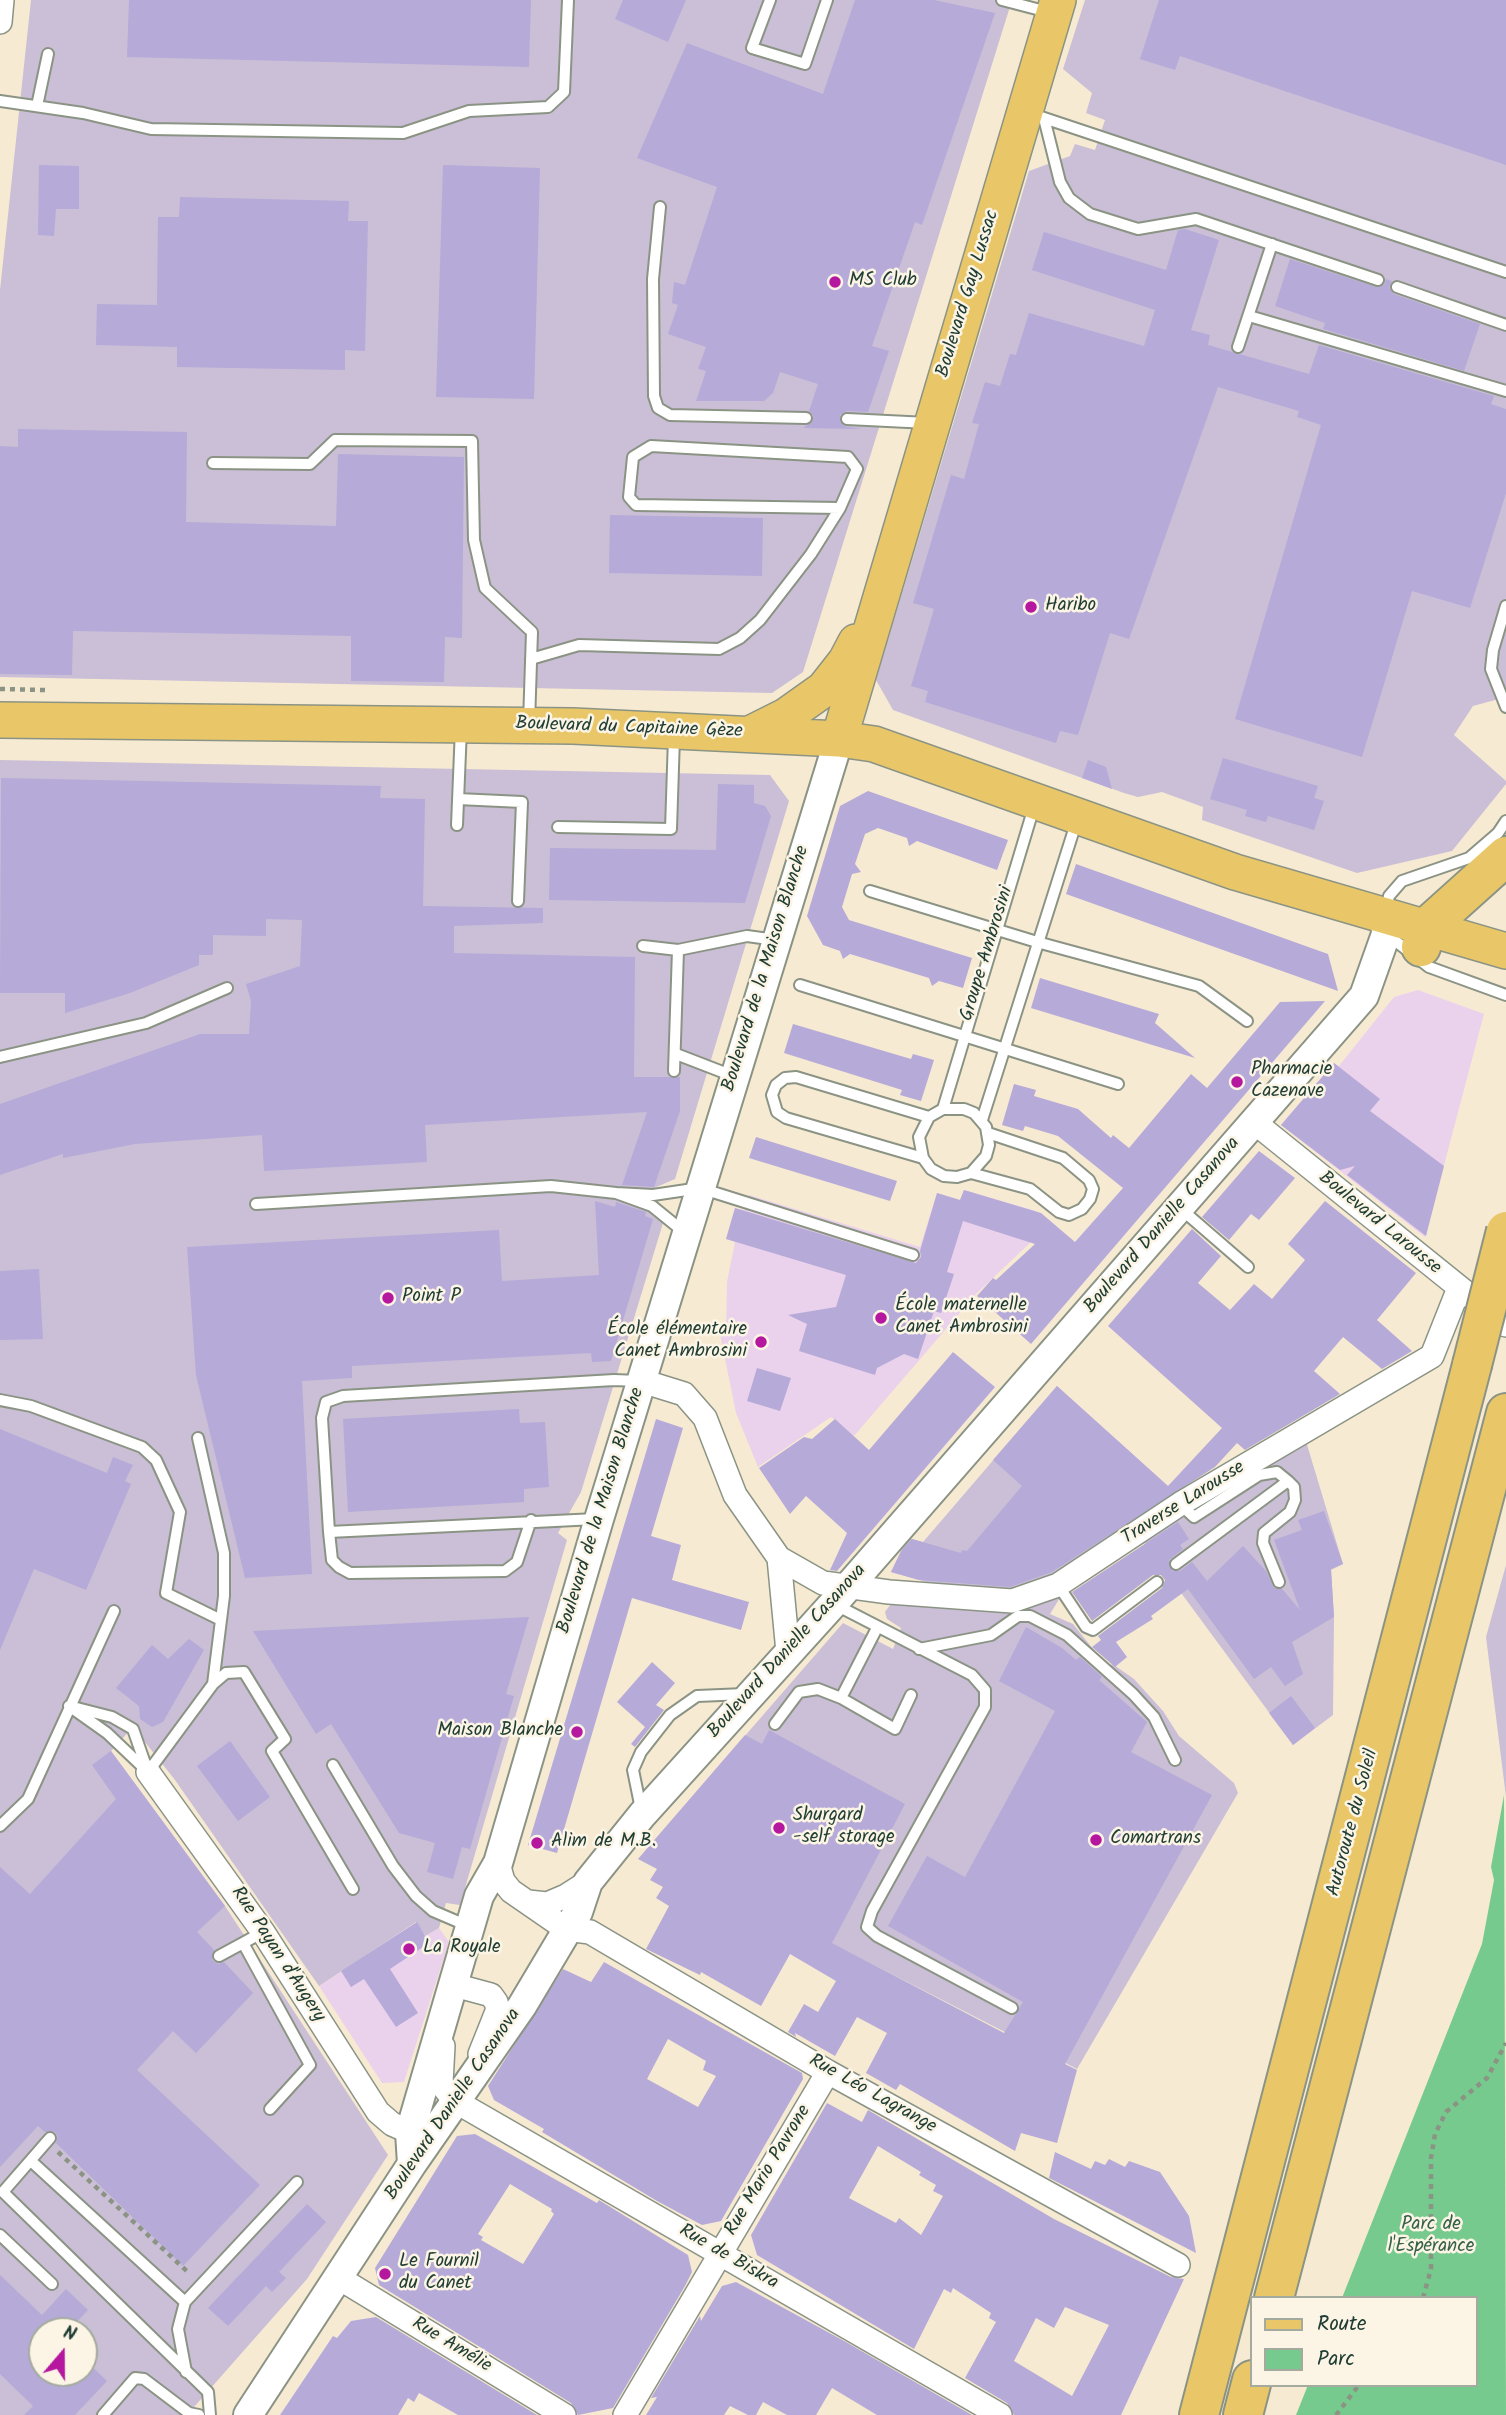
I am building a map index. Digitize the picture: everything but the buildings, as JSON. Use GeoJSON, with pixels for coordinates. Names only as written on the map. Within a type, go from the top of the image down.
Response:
{"type":"FeatureCollection","features":[{"type":"Feature","properties":{"kind":"highway"},"geometry":{"type":"LineString","coordinates":[[1405,930],[1506,856]]}},
{"type":"Feature","properties":{"kind":"highway","name":"Autoroute du Soleil"},"geometry":{"type":"LineString","coordinates":[[1199,2415],[1506,1231]]}},
{"type":"Feature","properties":{"kind":"highway"},"geometry":{"type":"LineString","coordinates":[[1275,2296],[1506,1413]]}},
{"type":"Feature","properties":{"kind":"highway"},"geometry":{"type":"LineString","coordinates":[[1243,2415],[1250,2387]]}},
{"type":"Feature","properties":{"kind":"main road","name":"Boulevard Gay Lussac"},"geometry":{"type":"LineString","coordinates":[[839,738],[931,423],[1035,115],[1056,7]]}},
{"type":"Feature","properties":{"kind":"main road","name":"Boulevard Gay Lussac"},"geometry":{"type":"LineString","coordinates":[[752,733],[786,716],[824,689],[846,661],[883,589]]}},
{"type":"Feature","properties":{"kind":"main road","name":"Boulevard du Capitaine Gèze"},"geometry":{"type":"LineString","coordinates":[[0,720],[529,726],[839,738],[874,744],[1405,930]]}},
{"type":"Feature","properties":{"kind":"main road"},"geometry":{"type":"LineString","coordinates":[[1405,930],[1506,951]]}},
{"type":"Feature","properties":{"kind":"main road"},"geometry":{"type":"LineString","coordinates":[[1405,930],[1506,975]]}},
{"type":"Feature","properties":{"kind":"street"},"geometry":{"type":"LineString","coordinates":[[0,22],[2,0]]}},
{"type":"Feature","properties":{"kind":"street","name":"Boulevard de la Maison Blanche"},"geometry":{"type":"LineString","coordinates":[[412,2164],[410,2132],[479,1896],[498,1863],[599,1519],[839,738]]}},
{"type":"Feature","properties":{"kind":"street","name":"Boulevard Danielle Casanova"},"geometry":{"type":"LineString","coordinates":[[248,2415],[412,2164],[522,2006],[578,1912],[587,1882],[642,1815],[841,1595],[1364,996],[1405,930]]}},
{"type":"Feature","properties":{"kind":"street","name":"Boulevard Larousse"},"geometry":{"type":"LineString","coordinates":[[1254,1122],[1506,1325]]}},
{"type":"Feature","properties":{"kind":"street","name":"Traverse Larousse"},"geometry":{"type":"LineString","coordinates":[[779,1558],[841,1595],[1012,1601],[1058,1585],[1180,1504],[1432,1356],[1459,1288]]}},
{"type":"Feature","properties":{"kind":"street"},"geometry":{"type":"LineString","coordinates":[[642,1381],[684,1394],[696,1405],[705,1419],[735,1495],[779,1558],[788,1653]]}},
{"type":"Feature","properties":{"kind":"street","name":"Rue Payan d'Augery"},"geometry":{"type":"LineString","coordinates":[[148,1772],[263,1932],[379,2112],[392,2124],[410,2132]]}},
{"type":"Feature","properties":{"kind":"street"},"geometry":{"type":"LineString","coordinates":[[498,1863],[503,1881],[566,1929]]}},
{"type":"Feature","properties":{"kind":"street"},"geometry":{"type":"LineString","coordinates":[[528,1902],[547,1903],[566,1896],[587,1882]]}},
{"type":"Feature","properties":{"kind":"street","name":"Rue Léo Lagrange"},"geometry":{"type":"LineString","coordinates":[[566,1929],[590,1931],[828,2072],[1178,2265]]}},
{"type":"Feature","properties":{"kind":"street"},"geometry":{"type":"LineString","coordinates":[[454,1985],[491,1996],[498,2009],[472,2077]]}},
{"type":"Feature","properties":{"kind":"street"},"geometry":{"type":"LineString","coordinates":[[445,2015],[441,2084],[455,2101]]}},
{"type":"Feature","properties":{"kind":"street","name":"Rue Mario Pavrone"},"geometry":{"type":"LineString","coordinates":[[625,2415],[828,2072]]}},
{"type":"Feature","properties":{"kind":"street","name":"Rue de Biskra"},"geometry":{"type":"LineString","coordinates":[[455,2101],[1000,2415]]}},
{"type":"Feature","properties":{"kind":"street","name":"Rue Amélie"},"geometry":{"type":"LineString","coordinates":[[339,2278],[564,2415]]}},
{"type":"Feature","properties":{"kind":"lane"},"geometry":{"type":"LineString","coordinates":[[0,101],[151,129],[403,133],[469,111],[548,107],[564,92],[568,0]]}},
{"type":"Feature","properties":{"kind":"lane"},"geometry":{"type":"LineString","coordinates":[[770,0],[752,48],[805,64],[827,0]]}},
{"type":"Feature","properties":{"kind":"lane"},"geometry":{"type":"LineString","coordinates":[[1002,0],[1056,7]]}},
{"type":"Feature","properties":{"kind":"lane"},"geometry":{"type":"LineString","coordinates":[[37,106],[48,54]]}},
{"type":"Feature","properties":{"kind":"lane"},"geometry":{"type":"LineString","coordinates":[[1035,115],[1060,182],[1069,198],[1090,214],[1138,229],[1196,219],[1378,280]]}},
{"type":"Feature","properties":{"kind":"lane"},"geometry":{"type":"LineString","coordinates":[[1035,115],[1506,272]]}},
{"type":"Feature","properties":{"kind":"lane"},"geometry":{"type":"LineString","coordinates":[[660,207],[653,279],[654,396],[658,408],[670,415],[806,418]]}},
{"type":"Feature","properties":{"kind":"lane"},"geometry":{"type":"LineString","coordinates":[[1238,347],[1272,244]]}},
{"type":"Feature","properties":{"kind":"lane"},"geometry":{"type":"LineString","coordinates":[[1398,287],[1506,325]]}},
{"type":"Feature","properties":{"kind":"lane"},"geometry":{"type":"LineString","coordinates":[[1249,316],[1506,391]]}},
{"type":"Feature","properties":{"kind":"lane"},"geometry":{"type":"LineString","coordinates":[[847,419],[931,423]]}},
{"type":"Feature","properties":{"kind":"lane"},"geometry":{"type":"LineString","coordinates":[[213,463],[310,464],[335,440],[472,441],[474,540],[485,588],[533,632],[529,726]]}},
{"type":"Feature","properties":{"kind":"lane"},"geometry":{"type":"LineString","coordinates":[[531,659],[579,645],[719,649],[740,638],[760,620],[811,554],[840,508],[857,469],[848,457],[650,446],[633,457],[629,497],[636,505],[840,508]]}},
{"type":"Feature","properties":{"kind":"lane"},"geometry":{"type":"LineString","coordinates":[[1506,606],[1493,650],[1491,668],[1506,707]]}},
{"type":"Feature","properties":{"kind":"lane"},"geometry":{"type":"LineString","coordinates":[[457,825],[461,725]]}},
{"type":"Feature","properties":{"kind":"lane"},"geometry":{"type":"LineString","coordinates":[[558,827],[671,829],[675,730]]}},
{"type":"Feature","properties":{"kind":"lane"},"geometry":{"type":"LineString","coordinates":[[458,799],[522,803],[518,901]]}},
{"type":"Feature","properties":{"kind":"lane","name":"Groupe Ambrosini"},"geometry":{"type":"LineString","coordinates":[[943,1109],[995,929],[1036,801]]}},
{"type":"Feature","properties":{"kind":"lane"},"geometry":{"type":"LineString","coordinates":[[982,1121],[1078,816]]}},
{"type":"Feature","properties":{"kind":"lane"},"geometry":{"type":"LineString","coordinates":[[1506,821],[1469,858],[1402,881],[1389,896],[1405,930],[1429,967],[1506,995]]}},
{"type":"Feature","properties":{"kind":"lane"},"geometry":{"type":"LineString","coordinates":[[870,891],[1037,942],[1199,986],[1247,1021]]}},
{"type":"Feature","properties":{"kind":"lane"},"geometry":{"type":"LineString","coordinates":[[643,946],[678,950],[747,936],[776,940]]}},
{"type":"Feature","properties":{"kind":"lane"},"geometry":{"type":"LineString","coordinates":[[674,1070],[678,950]]}},
{"type":"Feature","properties":{"kind":"lane"},"geometry":{"type":"LineString","coordinates":[[800,985],[1118,1084]]}},
{"type":"Feature","properties":{"kind":"lane"},"geometry":{"type":"LineString","coordinates":[[0,1057],[146,1023],[227,988]]}},
{"type":"Feature","properties":{"kind":"lane"},"geometry":{"type":"LineString","coordinates":[[676,1054],[734,1076]]}},
{"type":"Feature","properties":{"kind":"lane"},"geometry":{"type":"LineString","coordinates":[[923,1158],[786,1118],[777,1112],[772,1095],[776,1085],[785,1078],[796,1077],[929,1117]]}},
{"type":"Feature","properties":{"kind":"lane"},"geometry":{"type":"LineString","coordinates":[[971,1173],[986,1156],[988,1133],[982,1121],[964,1109],[943,1109],[929,1117],[919,1137],[923,1158],[931,1169],[943,1176],[957,1177],[971,1173],[1030,1189],[1059,1212],[1069,1215],[1082,1209],[1090,1199],[1093,1189],[1089,1181],[1063,1158],[988,1133]]}},
{"type":"Feature","properties":{"kind":"lane"},"geometry":{"type":"LineString","coordinates":[[256,1204],[551,1186],[653,1195],[700,1188],[913,1255]]}},
{"type":"Feature","properties":{"kind":"lane"},"geometry":{"type":"LineString","coordinates":[[616,1193],[652,1206],[686,1234]]}},
{"type":"Feature","properties":{"kind":"lane"},"geometry":{"type":"LineString","coordinates":[[1179,1208],[1248,1267]]}},
{"type":"Feature","properties":{"kind":"lane"},"geometry":{"type":"LineString","coordinates":[[531,1520],[517,1562],[505,1571],[349,1573],[332,1560],[322,1418],[326,1402],[343,1396],[614,1380],[642,1381]]}},
{"type":"Feature","properties":{"kind":"lane"},"geometry":{"type":"LineString","coordinates":[[0,1400],[31,1406],[142,1447],[156,1460],[180,1512],[166,1592],[221,1620]]}},
{"type":"Feature","properties":{"kind":"lane"},"geometry":{"type":"LineString","coordinates":[[198,1438],[224,1553],[221,1620],[214,1684]]}},
{"type":"Feature","properties":{"kind":"lane"},"geometry":{"type":"LineString","coordinates":[[1180,1504],[1194,1517],[1259,1475],[1277,1472],[1289,1481],[1294,1487],[1296,1500],[1290,1512],[1264,1533],[1263,1543],[1279,1582]]}},
{"type":"Feature","properties":{"kind":"lane"},"geometry":{"type":"LineString","coordinates":[[1176,1564],[1289,1481]]}},
{"type":"Feature","properties":{"kind":"lane"},"geometry":{"type":"LineString","coordinates":[[329,1532],[531,1520],[599,1519]]}},
{"type":"Feature","properties":{"kind":"lane"},"geometry":{"type":"LineString","coordinates":[[1058,1585],[1086,1628],[1093,1630],[1157,1582]]}},
{"type":"Feature","properties":{"kind":"lane"},"geometry":{"type":"LineString","coordinates":[[841,1595],[877,1628],[972,1675],[985,1690],[985,1707],[872,1911],[867,1927],[877,1936],[1012,2008]]}},
{"type":"Feature","properties":{"kind":"lane"},"geometry":{"type":"LineString","coordinates":[[0,1826],[28,1799],[114,1611]]}},
{"type":"Feature","properties":{"kind":"lane"},"geometry":{"type":"LineString","coordinates":[[919,1649],[992,1635],[1018,1616],[1030,1616],[1067,1635],[1133,1694],[1154,1717],[1175,1760]]}},
{"type":"Feature","properties":{"kind":"lane"},"geometry":{"type":"LineString","coordinates":[[841,1698],[877,1628]]}},
{"type":"Feature","properties":{"kind":"lane"},"geometry":{"type":"LineString","coordinates":[[148,1772],[214,1684],[226,1673],[244,1672],[285,1739],[272,1751],[353,1889]]}},
{"type":"Feature","properties":{"kind":"lane"},"geometry":{"type":"LineString","coordinates":[[775,1724],[799,1692],[818,1689],[841,1698],[895,1729],[911,1695]]}},
{"type":"Feature","properties":{"kind":"lane"},"geometry":{"type":"LineString","coordinates":[[642,1815],[633,1770],[640,1752],[670,1715],[697,1696],[750,1694]]}},
{"type":"Feature","properties":{"kind":"lane"},"geometry":{"type":"LineString","coordinates":[[69,1706],[107,1733],[148,1772]]}},
{"type":"Feature","properties":{"kind":"lane"},"geometry":{"type":"LineString","coordinates":[[69,1706],[112,1717],[134,1729],[148,1772]]}},
{"type":"Feature","properties":{"kind":"lane"},"geometry":{"type":"LineString","coordinates":[[333,1765],[393,1866],[416,1896],[433,1911],[471,1927]]}},
{"type":"Feature","properties":{"kind":"lane"},"geometry":{"type":"LineString","coordinates":[[219,1956],[263,1932]]}},
{"type":"Feature","properties":{"kind":"lane"},"geometry":{"type":"LineString","coordinates":[[243,1943],[310,2065],[270,2109]]}},
{"type":"Feature","properties":{"kind":"lane"},"geometry":{"type":"LineString","coordinates":[[50,2138],[1,2194],[208,2392],[211,2415]]}},
{"type":"Feature","properties":{"kind":"lane"},"geometry":{"type":"LineString","coordinates":[[31,2161],[185,2302]]}},
{"type":"Feature","properties":{"kind":"lane"},"geometry":{"type":"LineString","coordinates":[[186,2372],[178,2329],[185,2302],[297,2182]]}},
{"type":"Feature","properties":{"kind":"lane"},"geometry":{"type":"LineString","coordinates":[[0,2235],[51,2284]]}},
{"type":"Feature","properties":{"kind":"lane"},"geometry":{"type":"LineString","coordinates":[[103,2415],[135,2378],[144,2379],[189,2413],[199,2415]]}},
{"type":"Feature","properties":{"kind":"path"},"geometry":{"type":"LineString","coordinates":[[1424,2296],[1431,2269],[1431,2158],[1435,2134],[1446,2112],[1487,2078],[1506,2043]]}},
{"type":"Feature","properties":{"kind":"path"},"geometry":{"type":"LineString","coordinates":[[1336,2415],[1357,2387]]}},
{"type":"Feature","properties":{"kind":"shaded area"},"geometry":{"type":"Polygon","coordinates":[[[31,0],[1012,0],[803,672],[772,693],[0,677],[0,290],[31,0]]]}},
{"type":"Feature","properties":{"kind":"shaded area","name":"Haribo"},"geometry":{"type":"Polygon","coordinates":[[[1085,0],[1506,0],[1506,697],[1473,706],[1454,735],[1506,781],[1506,784],[1452,851],[1357,873],[1202,820],[1203,807],[1162,792],[1138,797],[1124,793],[893,710],[876,680],[1029,171],[1070,156],[1075,144],[1095,150],[1105,120],[1086,113],[1092,93],[1063,69],[1085,0]]]}},
{"type":"Feature","properties":{"kind":"shaded area"},"geometry":{"type":"Polygon","coordinates":[[[0,760],[770,775],[789,801],[675,1179],[654,1188],[651,1214],[663,1223],[581,1492],[558,1533],[567,1540],[460,1905],[446,1903],[439,1928],[425,1936],[416,1922],[319,1986],[175,1780],[133,1727],[111,1751],[225,1906],[388,2155],[307,2279],[187,2415],[0,2415],[0,760]]]}},
{"type":"Feature","properties":{"kind":"shaded area"},"geometry":{"type":"Polygon","coordinates":[[[1418,990],[1484,1014],[1425,1237],[1281,1125],[1334,1063],[1339,1066],[1394,997],[1418,990]]]}},
{"type":"Feature","properties":{"kind":"shaded area","name":"École maternelle Canet Ambrosini"},"geometry":{"type":"Polygon","coordinates":[[[964,1190],[1036,1211],[1032,1241],[976,1294],[854,1436],[831,1417],[758,1467],[736,1413],[720,1334],[726,1332],[727,1282],[735,1242],[726,1239],[735,1208],[744,1210],[749,1195],[920,1247],[937,1193],[960,1200],[964,1190]]]}},
{"type":"Feature","properties":{"kind":"shaded area"},"geometry":{"type":"Polygon","coordinates":[[[1057,1386],[1180,1497],[1048,1582],[1001,1591],[937,1585],[891,1572],[908,1538],[923,1542],[1057,1386]]]}},
{"type":"Feature","properties":{"kind":"shaded area"},"geometry":{"type":"Polygon","coordinates":[[[1305,1438],[1343,1564],[1331,1570],[1334,1617],[1333,1715],[1293,1745],[1140,1537],[1305,1438]]]}},
{"type":"Feature","properties":{"kind":"shaded area"},"geometry":{"type":"Polygon","coordinates":[[[1506,1565],[1506,1797],[1486,1637],[1506,1565]]]}},
{"type":"Feature","properties":{"kind":"shaded area"},"geometry":{"type":"Polygon","coordinates":[[[1061,1596],[1050,1614],[1073,1624],[1105,1664],[1114,1665],[1134,1679],[1163,1711],[1179,1736],[1234,1783],[1238,1793],[1077,2069],[831,1943],[651,1844],[843,1623],[893,1649],[901,1628],[887,1619],[885,1612],[893,1601],[1061,1596]]]}},
{"type":"Feature","properties":{"kind":"shaded area"},"geometry":{"type":"Polygon","coordinates":[[[417,1922],[425,1936],[439,1928],[449,1942],[404,2082],[382,2083],[319,1986],[417,1922]]]}},
{"type":"Feature","properties":{"kind":"green space","name":"Parc de l'Espérance"},"geometry":{"type":"Polygon","coordinates":[[[1504,1795],[1506,2415],[1296,2415],[1307,2387],[1478,2387],[1478,2296],[1343,2296],[1482,1944],[1494,1880],[1491,1867],[1504,1795]]]}},
{"type":"Feature","properties":{"kind":"place","name":"MS Club"},"geometry":{"type":"Point","coordinates":[835,282]}},
{"type":"Feature","properties":{"kind":"place","name":"Haribo"},"geometry":{"type":"Point","coordinates":[1031,607]}},
{"type":"Feature","properties":{"kind":"place","name":"Pharmacie Cazenave"},"geometry":{"type":"Point","coordinates":[1237,1082]}},
{"type":"Feature","properties":{"kind":"place","name":"Point P"},"geometry":{"type":"Point","coordinates":[388,1298]}},
{"type":"Feature","properties":{"kind":"place","name":"École maternelle Canet Ambrosini"},"geometry":{"type":"Point","coordinates":[881,1318]}},
{"type":"Feature","properties":{"kind":"place","name":"École élémentaire Canet Ambrosini"},"geometry":{"type":"Point","coordinates":[761,1342]}},
{"type":"Feature","properties":{"kind":"place","name":"Maison Blanche"},"geometry":{"type":"Point","coordinates":[577,1732]}},
{"type":"Feature","properties":{"kind":"place","name":"Shurgard -self storage"},"geometry":{"type":"Point","coordinates":[779,1828]}},
{"type":"Feature","properties":{"kind":"place","name":"Comartrans"},"geometry":{"type":"Point","coordinates":[1096,1840]}},
{"type":"Feature","properties":{"kind":"place","name":"Alim de M.B."},"geometry":{"type":"Point","coordinates":[537,1843]}},
{"type":"Feature","properties":{"kind":"place","name":"La Royale"},"geometry":{"type":"Point","coordinates":[409,1949]}},
{"type":"Feature","properties":{"kind":"place","name":"Le Fournil du Canet"},"geometry":{"type":"Point","coordinates":[385,2274]}}]}
